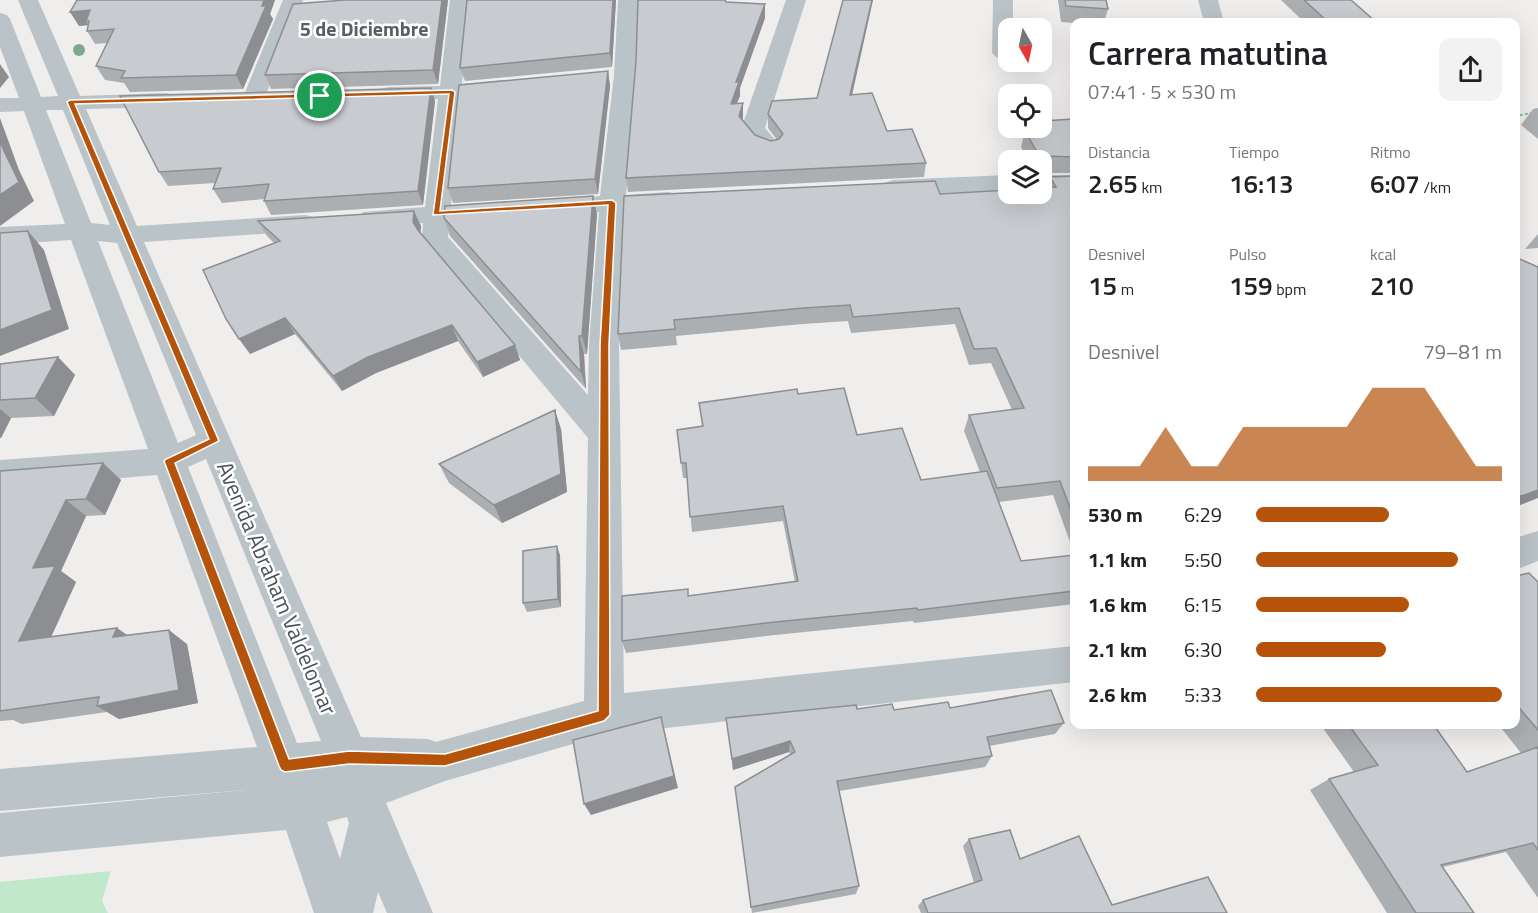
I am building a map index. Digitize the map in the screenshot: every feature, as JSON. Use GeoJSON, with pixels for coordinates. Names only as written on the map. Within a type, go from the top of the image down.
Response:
{"type":"FeatureCollection","features":[{"type":"Feature","properties":{"kind":"street","name":"Avenida Abraham Valdelomar"},"geometry":{"type":"LineString","coordinates":[[28,0],[410,913]]}},
{"type":"Feature","properties":{"kind":"street"},"geometry":{"type":"LineString","coordinates":[[254,98],[293,0]]}},
{"type":"Feature","properties":{"kind":"street"},"geometry":{"type":"LineString","coordinates":[[460,0],[435,238],[605,436]]}},
{"type":"Feature","properties":{"kind":"street"},"geometry":{"type":"LineString","coordinates":[[604,715],[604,345],[612,203],[613,76],[628,0]]}},
{"type":"Feature","properties":{"kind":"street"},"geometry":{"type":"LineString","coordinates":[[769,147],[753,129],[796,0]]}},
{"type":"Feature","properties":{"kind":"street"},"geometry":{"type":"LineString","coordinates":[[1003,0],[1003,18]]}},
{"type":"Feature","properties":{"kind":"street"},"geometry":{"type":"LineString","coordinates":[[1208,0],[1213,18]]}},
{"type":"Feature","properties":{"kind":"street"},"geometry":{"type":"LineString","coordinates":[[0,19],[16,105],[81,231],[301,807],[338,913]]}},
{"type":"Feature","properties":{"kind":"street"},"geometry":{"type":"LineString","coordinates":[[370,94],[452,92],[521,85]]}},
{"type":"Feature","properties":{"kind":"street"},"geometry":{"type":"LineString","coordinates":[[231,98],[277,97]]}},
{"type":"Feature","properties":{"kind":"street"},"geometry":{"type":"LineString","coordinates":[[16,105],[185,99]]}},
{"type":"Feature","properties":{"kind":"street"},"geometry":{"type":"LineString","coordinates":[[867,189],[998,183]]}},
{"type":"Feature","properties":{"kind":"street"},"geometry":{"type":"LineString","coordinates":[[1052,183],[1070,183]]}},
{"type":"Feature","properties":{"kind":"street"},"geometry":{"type":"LineString","coordinates":[[0,236],[81,231],[127,235],[693,198]]}},
{"type":"Feature","properties":{"kind":"street"},"geometry":{"type":"LineString","coordinates":[[0,474],[169,461],[214,441]]}},
{"type":"Feature","properties":{"kind":"street"},"geometry":{"type":"LineString","coordinates":[[1520,552],[1538,546]]}},
{"type":"Feature","properties":{"kind":"street"},"geometry":{"type":"LineString","coordinates":[[0,835],[301,807],[360,791],[445,760],[604,715],[1070,664]]}},
{"type":"Feature","properties":{"kind":"street"},"geometry":{"type":"LineString","coordinates":[[0,790],[285,766],[360,791]]}},
{"type":"Feature","properties":{"kind":"street"},"geometry":{"type":"LineString","coordinates":[[350,913],[360,791]]}},
{"type":"Feature","properties":{"kind":"path"},"geometry":{"type":"LineString","coordinates":[[1520,114],[1538,112]]}},
{"type":"Feature","properties":{"kind":"green space"},"geometry":{"type":"Polygon","coordinates":[[[111,871],[102,901],[108,913],[0,913],[0,882],[111,871]]]}},
{"type":"Feature","properties":{"kind":"building"},"geometry":{"type":"Polygon","coordinates":[[[77,0],[264,0],[262,6],[266,6],[236,75],[121,78],[125,71],[96,66],[114,29],[87,31],[89,21],[86,21],[90,10],[70,12],[77,0]]]}},
{"type":"Feature","properties":{"kind":"building"},"geometry":{"type":"Polygon","coordinates":[[[345,0],[442,0],[433,70],[265,75],[293,4],[345,0]]]}},
{"type":"Feature","properties":{"kind":"building"},"geometry":{"type":"Polygon","coordinates":[[[467,0],[613,0],[610,53],[460,68],[467,0]]]}},
{"type":"Feature","properties":{"kind":"building"},"geometry":{"type":"Polygon","coordinates":[[[638,0],[725,0],[726,2],[765,4],[736,82],[739,82],[731,104],[743,103],[739,116],[755,135],[771,141],[779,139],[783,134],[768,114],[772,101],[817,98],[843,0],[872,0],[850,95],[872,93],[887,131],[912,129],[926,163],[626,178],[636,61],[638,0]]]}},
{"type":"Feature","properties":{"kind":"building"},"geometry":{"type":"Polygon","coordinates":[[[1065,0],[1106,0],[1108,9],[1066,6],[1065,0]]]}},
{"type":"Feature","properties":{"kind":"building"},"geometry":{"type":"Polygon","coordinates":[[[1304,0],[1351,0],[1371,18],[1324,18],[1304,0]]]}},
{"type":"Feature","properties":{"kind":"building"},"geometry":{"type":"Polygon","coordinates":[[[608,71],[595,179],[448,188],[459,85],[608,71]]]}},
{"type":"Feature","properties":{"kind":"building"},"geometry":{"type":"Polygon","coordinates":[[[431,88],[418,191],[264,201],[269,184],[213,189],[221,168],[159,172],[120,96],[431,88]]]}},
{"type":"Feature","properties":{"kind":"building"},"geometry":{"type":"Polygon","coordinates":[[[1070,119],[1070,157],[1052,156],[1052,150],[1036,150],[1029,138],[1052,138],[1052,120],[1070,119]]]}},
{"type":"Feature","properties":{"kind":"building"},"geometry":{"type":"Polygon","coordinates":[[[0,141],[19,182],[0,195],[0,141]]]}},
{"type":"Feature","properties":{"kind":"building"},"geometry":{"type":"Polygon","coordinates":[[[1070,176],[1070,508],[1060,481],[997,488],[969,415],[1024,408],[996,348],[974,349],[959,308],[853,317],[850,305],[804,308],[674,320],[675,329],[618,334],[624,196],[935,181],[940,194],[998,191],[998,204],[1052,204],[1052,187],[1056,187],[1052,177],[1070,176]]]}},
{"type":"Feature","properties":{"kind":"building"},"geometry":{"type":"Polygon","coordinates":[[[593,196],[582,336],[579,336],[581,372],[444,218],[445,206],[593,196]]]}},
{"type":"Feature","properties":{"kind":"building"},"geometry":{"type":"Polygon","coordinates":[[[414,211],[413,222],[418,230],[515,345],[477,362],[452,325],[368,357],[333,376],[285,318],[239,339],[226,319],[203,270],[280,241],[258,221],[414,211]]]}},
{"type":"Feature","properties":{"kind":"building"},"geometry":{"type":"Polygon","coordinates":[[[28,231],[52,310],[0,330],[0,233],[28,231]]]}},
{"type":"Feature","properties":{"kind":"building"},"geometry":{"type":"Polygon","coordinates":[[[1520,259],[1538,267],[1538,490],[1520,496],[1520,259]]]}},
{"type":"Feature","properties":{"kind":"building"},"geometry":{"type":"Polygon","coordinates":[[[58,357],[35,398],[0,400],[0,364],[58,357]]]}},
{"type":"Feature","properties":{"kind":"building"},"geometry":{"type":"Polygon","coordinates":[[[844,388],[857,435],[902,428],[921,480],[987,471],[1021,561],[1070,555],[1070,591],[918,610],[917,608],[775,622],[622,641],[622,596],[688,589],[688,596],[798,581],[783,506],[690,517],[686,463],[681,463],[677,430],[703,426],[699,403],[797,389],[798,394],[844,388]]]}},
{"type":"Feature","properties":{"kind":"building"},"geometry":{"type":"Polygon","coordinates":[[[555,410],[561,474],[494,505],[439,464],[555,410]]]}},
{"type":"Feature","properties":{"kind":"building"},"geometry":{"type":"Polygon","coordinates":[[[103,463],[86,499],[66,500],[33,568],[55,566],[19,641],[117,628],[113,637],[169,630],[179,690],[97,706],[99,697],[0,711],[0,471],[103,463]]]}},
{"type":"Feature","properties":{"kind":"building"},"geometry":{"type":"Polygon","coordinates":[[[557,546],[558,599],[523,603],[523,551],[557,546]]]}},
{"type":"Feature","properties":{"kind":"building"},"geometry":{"type":"Polygon","coordinates":[[[1529,573],[1538,582],[1538,730],[1520,709],[1520,575],[1529,573]]]}},
{"type":"Feature","properties":{"kind":"building"},"geometry":{"type":"Polygon","coordinates":[[[1051,690],[1064,723],[987,737],[992,756],[837,781],[859,886],[751,907],[735,787],[795,752],[790,741],[732,759],[726,718],[856,705],[857,709],[892,704],[894,710],[948,702],[950,708],[1051,690]]]}},
{"type":"Feature","properties":{"kind":"building"},"geometry":{"type":"Polygon","coordinates":[[[661,717],[674,776],[584,804],[573,740],[661,717]]]}},
{"type":"Feature","properties":{"kind":"building"},"geometry":{"type":"Polygon","coordinates":[[[1352,729],[1437,729],[1467,772],[1538,747],[1538,850],[1533,843],[1441,865],[1474,913],[1416,913],[1329,779],[1378,765],[1352,729]]]}},
{"type":"Feature","properties":{"kind":"building"},"geometry":{"type":"Polygon","coordinates":[[[1010,830],[1020,859],[1079,836],[1112,905],[1208,877],[1227,913],[928,913],[923,900],[982,880],[969,839],[1010,830]]]}},
{"type":"Feature","properties":{"kind":"district","name":"5 de Diciembre"},"geometry":{"type":"Point","coordinates":[364,28]}},
{"type":"Feature","properties":{"kind":"route"},"geometry":{"type":"LineString","coordinates":[[452,92],[436,214],[612,203],[604,345],[604,715],[445,760],[349,758],[285,766],[169,461],[214,441],[70,102],[320,96],[452,92]]}}]}
